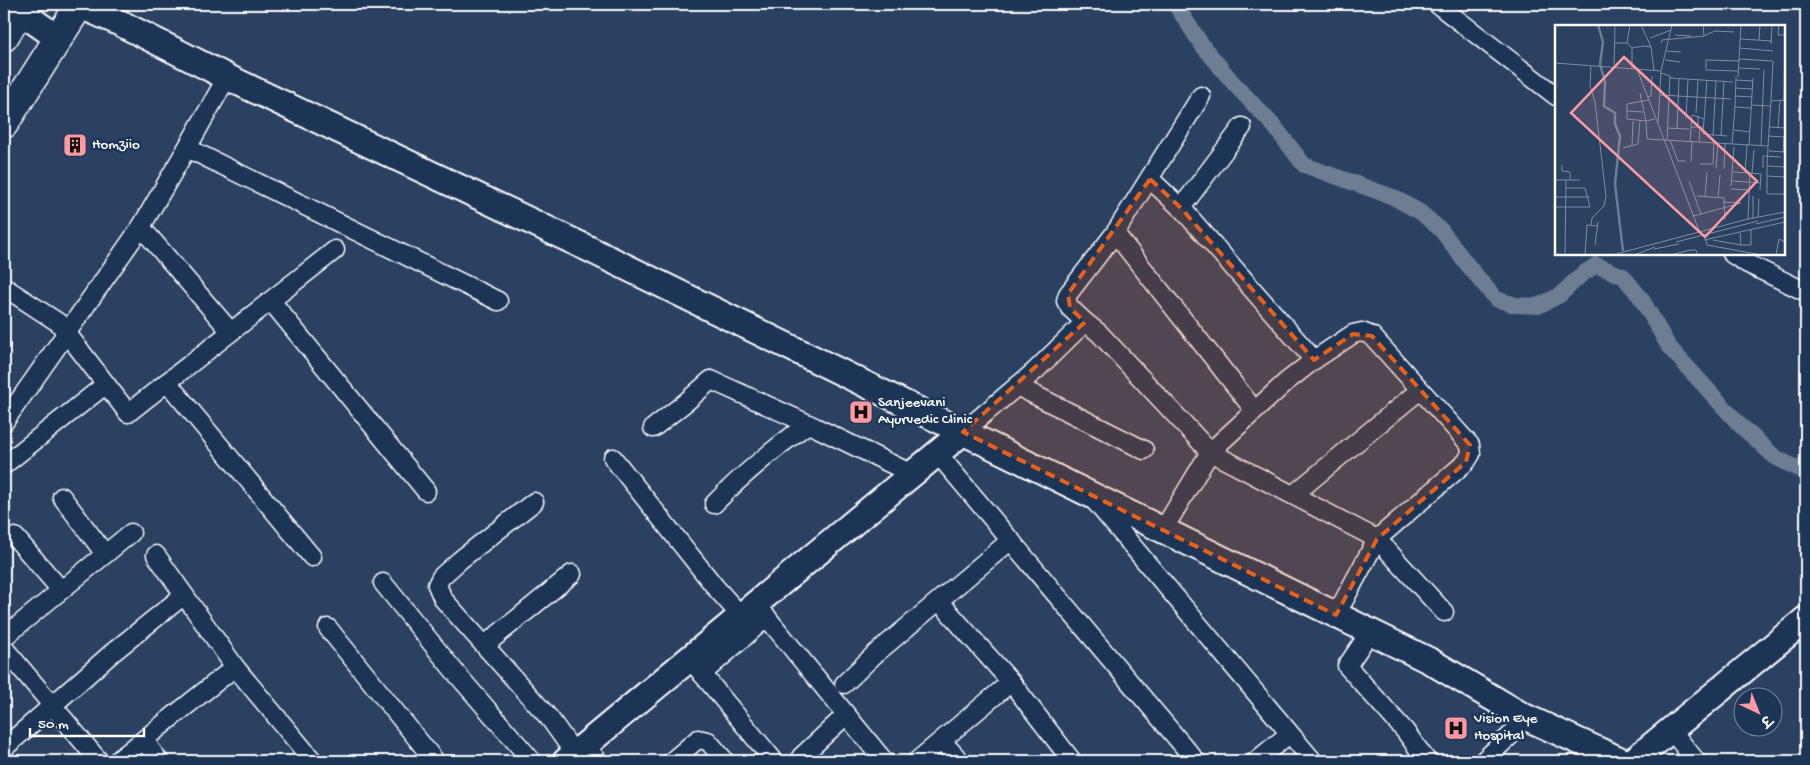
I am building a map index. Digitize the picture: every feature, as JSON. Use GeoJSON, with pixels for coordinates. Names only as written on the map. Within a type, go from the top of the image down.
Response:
{"type":"FeatureCollection","features":[{"type":"Feature","properties":{"kind":"highway"},"geometry":{"type":"LineString","coordinates":[[4,124],[79,4]]}},
{"type":"Feature","properties":{"kind":"highway"},"geometry":{"type":"LineString","coordinates":[[4,37],[18,6]]}},
{"type":"Feature","properties":{"kind":"street"},"geometry":{"type":"LineString","coordinates":[[79,4],[587,248],[1163,530],[1430,661],[1523,716],[1622,761]]}},
{"type":"Feature","properties":{"kind":"street"},"geometry":{"type":"LineString","coordinates":[[1437,4],[1555,95]]}},
{"type":"Feature","properties":{"kind":"street"},"geometry":{"type":"LineString","coordinates":[[18,6],[58,38]]}},
{"type":"Feature","properties":{"kind":"street"},"geometry":{"type":"LineString","coordinates":[[4,422],[141,227],[227,76]]}},
{"type":"Feature","properties":{"kind":"street"},"geometry":{"type":"LineString","coordinates":[[1201,96],[1115,233],[1068,294],[1066,301],[1070,308],[1099,333],[1210,452],[1377,539],[1444,612]]}},
{"type":"Feature","properties":{"kind":"street"},"geometry":{"type":"LineString","coordinates":[[1181,208],[1242,127]]}},
{"type":"Feature","properties":{"kind":"street"},"geometry":{"type":"LineString","coordinates":[[187,148],[498,301]]}},
{"type":"Feature","properties":{"kind":"street"},"geometry":{"type":"LineString","coordinates":[[1150,179],[1181,208],[1314,360]]}},
{"type":"Feature","properties":{"kind":"street"},"geometry":{"type":"LineString","coordinates":[[141,227],[231,332]]}},
{"type":"Feature","properties":{"kind":"street"},"geometry":{"type":"LineString","coordinates":[[1115,233],[1255,411]]}},
{"type":"Feature","properties":{"kind":"street"},"geometry":{"type":"LineString","coordinates":[[4,287],[59,323],[128,413],[335,250]]}},
{"type":"Feature","properties":{"kind":"street"},"geometry":{"type":"LineString","coordinates":[[1734,255],[1806,292]]}},
{"type":"Feature","properties":{"kind":"street"},"geometry":{"type":"LineString","coordinates":[[271,301],[426,491]]}},
{"type":"Feature","properties":{"kind":"street"},"geometry":{"type":"LineString","coordinates":[[534,502],[460,560],[441,577],[436,585],[443,599],[581,756],[698,670],[912,474],[1017,386],[1085,322]]}},
{"type":"Feature","properties":{"kind":"street"},"geometry":{"type":"LineString","coordinates":[[1163,530],[1210,452],[1286,382],[1314,360],[1353,334],[1362,332],[1372,336],[1470,445],[1471,454],[1466,462],[1377,539],[1336,615]]}},
{"type":"Feature","properties":{"kind":"street"},"geometry":{"type":"LineString","coordinates":[[653,428],[711,380],[912,474]]}},
{"type":"Feature","properties":{"kind":"street"},"geometry":{"type":"LineString","coordinates":[[167,382],[312,557]]}},
{"type":"Feature","properties":{"kind":"street"},"geometry":{"type":"LineString","coordinates":[[4,465],[105,385]]}},
{"type":"Feature","properties":{"kind":"street"},"geometry":{"type":"LineString","coordinates":[[1017,386],[1144,450]]}},
{"type":"Feature","properties":{"kind":"street"},"geometry":{"type":"LineString","coordinates":[[1293,494],[1420,390]]}},
{"type":"Feature","properties":{"kind":"street"},"geometry":{"type":"LineString","coordinates":[[714,504],[777,446],[808,424]]}},
{"type":"Feature","properties":{"kind":"street"},"geometry":{"type":"LineString","coordinates":[[937,453],[1196,761]]}},
{"type":"Feature","properties":{"kind":"street"},"geometry":{"type":"LineString","coordinates":[[613,458],[716,588],[758,614],[884,761]]}},
{"type":"Feature","properties":{"kind":"street"},"geometry":{"type":"LineString","coordinates":[[1089,494],[1313,761]]}},
{"type":"Feature","properties":{"kind":"street"},"geometry":{"type":"LineString","coordinates":[[62,497],[105,554]]}},
{"type":"Feature","properties":{"kind":"street"},"geometry":{"type":"LineString","coordinates":[[4,637],[132,533]]}},
{"type":"Feature","properties":{"kind":"street"},"geometry":{"type":"LineString","coordinates":[[15,536],[61,590]]}},
{"type":"Feature","properties":{"kind":"street"},"geometry":{"type":"LineString","coordinates":[[844,684],[874,655],[1010,540]]}},
{"type":"Feature","properties":{"kind":"street"},"geometry":{"type":"LineString","coordinates":[[156,555],[235,667],[312,761]]}},
{"type":"Feature","properties":{"kind":"street"},"geometry":{"type":"LineString","coordinates":[[485,645],[572,574]]}},
{"type":"Feature","properties":{"kind":"street"},"geometry":{"type":"LineString","coordinates":[[383,583],[455,672],[532,761]]}},
{"type":"Feature","properties":{"kind":"street"},"geometry":{"type":"LineString","coordinates":[[4,748],[112,654],[184,595]]}},
{"type":"Feature","properties":{"kind":"street"},"geometry":{"type":"LineString","coordinates":[[939,601],[1011,682],[1072,761]]}},
{"type":"Feature","properties":{"kind":"street"},"geometry":{"type":"LineString","coordinates":[[1633,761],[1806,619]]}},
{"type":"Feature","properties":{"kind":"street"},"geometry":{"type":"LineString","coordinates":[[328,628],[435,761]]}},
{"type":"Feature","properties":{"kind":"street"},"geometry":{"type":"LineString","coordinates":[[1370,632],[1347,666],[1405,731],[1427,761]]}},
{"type":"Feature","properties":{"kind":"street"},"geometry":{"type":"LineString","coordinates":[[4,648],[99,761]]}},
{"type":"Feature","properties":{"kind":"street"},"geometry":{"type":"LineString","coordinates":[[117,761],[235,667]]}},
{"type":"Feature","properties":{"kind":"street"},"geometry":{"type":"LineString","coordinates":[[698,670],[774,761]]}},
{"type":"Feature","properties":{"kind":"street"},"geometry":{"type":"LineString","coordinates":[[916,761],[1011,682]]}},
{"type":"Feature","properties":{"kind":"street"},"geometry":{"type":"LineString","coordinates":[[799,760],[846,715]]}},
{"type":"Feature","properties":{"kind":"street"},"geometry":{"type":"LineString","coordinates":[[1483,761],[1513,734],[1523,716]]}},
{"type":"Feature","properties":{"kind":"street"},"geometry":{"type":"LineString","coordinates":[[1671,730],[1696,761]]}},
{"type":"Feature","properties":{"kind":"street"},"geometry":{"type":"LineString","coordinates":[[1256,761],[1289,734]]}},
{"type":"Feature","properties":{"kind":"street"},"geometry":{"type":"LineString","coordinates":[[672,761],[698,739],[708,741],[725,761]]}},
{"type":"Feature","properties":{"kind":"street"},"geometry":{"type":"LineString","coordinates":[[144,740],[160,761]]}},
{"type":"Feature","properties":{"kind":"street"},"geometry":{"type":"LineString","coordinates":[[942,741],[960,761]]}},
{"type":"Feature","properties":{"kind":"highlighted area"},"geometry":{"type":"Polygon","coordinates":[[[1150,179],[1181,208],[1314,360],[1353,334],[1372,336],[1470,445],[1466,462],[1377,539],[1336,615],[963,432],[1085,322],[1070,308],[1068,294],[1150,179]]]}},
{"type":"Feature","properties":{"kind":"waterway"},"geometry":{"type":"LineString","coordinates":[[1175,4],[1202,45],[1235,85],[1274,126],[1304,165],[1393,197],[1420,212],[1441,230],[1496,299],[1515,305],[1538,306],[1560,295],[1580,276],[1596,265],[1623,276],[1641,298],[1669,347],[1740,425],[1775,457],[1806,473]]}},
{"type":"Feature","properties":{"kind":"place","name":"Homziio"},"geometry":{"type":"Point","coordinates":[75,145]}},
{"type":"Feature","properties":{"kind":"place","name":"Sanjeevani Ayurvedic Clinic"},"geometry":{"type":"Point","coordinates":[861,412]}},
{"type":"Feature","properties":{"kind":"place","name":"Vision Eye Hospital"},"geometry":{"type":"Point","coordinates":[1456,728]}}]}
